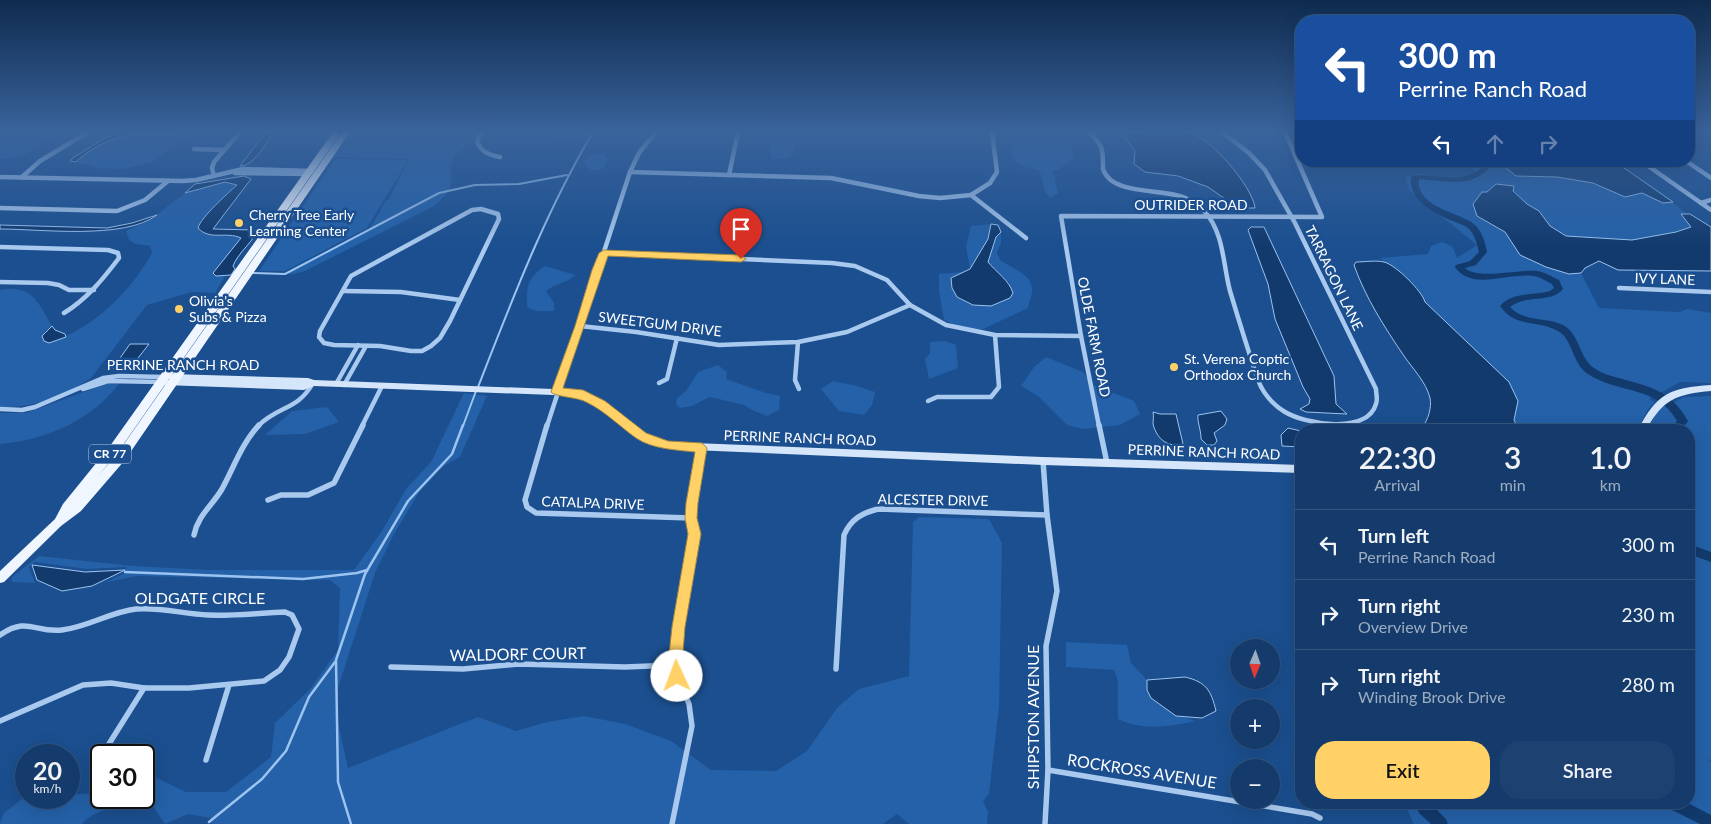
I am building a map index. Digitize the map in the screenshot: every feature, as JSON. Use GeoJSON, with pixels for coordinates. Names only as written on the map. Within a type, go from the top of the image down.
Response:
{"type":"FeatureCollection","features":[{"type":"Feature","properties":{"kind":"main road","name":"CR 77"},"geometry":{"type":"LineString","coordinates":[[57,523],[67,507],[168,380],[314,170]]}},
{"type":"Feature","properties":{"kind":"main road","name":"CR 77"},"geometry":{"type":"LineString","coordinates":[[0,578],[89,495],[138,433],[168,380]]}},
{"type":"Feature","properties":{"kind":"street"},"geometry":{"type":"LineString","coordinates":[[22,178],[30,170]]}},
{"type":"Feature","properties":{"kind":"street"},"geometry":{"type":"LineString","coordinates":[[213,170],[214,176]]}},
{"type":"Feature","properties":{"kind":"street"},"geometry":{"type":"LineString","coordinates":[[729,175],[730,170]]}},
{"type":"Feature","properties":{"kind":"street"},"geometry":{"type":"LineString","coordinates":[[557,392],[630,172],[831,178],[919,196],[940,198],[971,195],[990,183],[997,170]]}},
{"type":"Feature","properties":{"kind":"street"},"geometry":{"type":"LineString","coordinates":[[1103,170],[1103,173],[1119,185],[1131,189],[1175,194],[1190,200],[1208,216]]}},
{"type":"Feature","properties":{"kind":"street","name":"TARRAGON LANE"},"geometry":{"type":"LineString","coordinates":[[1265,170],[1291,217],[1377,392],[1377,404],[1370,414],[1352,424]]}},
{"type":"Feature","properties":{"kind":"street","name":"OUTRIDER ROAD"},"geometry":{"type":"LineString","coordinates":[[1060,216],[1322,217],[1302,170]]}},
{"type":"Feature","properties":{"kind":"street"},"geometry":{"type":"LineString","coordinates":[[1655,170],[1711,210]]}},
{"type":"Feature","properties":{"kind":"street"},"geometry":{"type":"LineString","coordinates":[[1700,170],[1711,178]]}},
{"type":"Feature","properties":{"kind":"street"},"geometry":{"type":"LineString","coordinates":[[0,177],[192,181],[223,174],[312,173]]}},
{"type":"Feature","properties":{"kind":"street"},"geometry":{"type":"LineString","coordinates":[[0,208],[117,211],[128,209],[158,192],[168,181]]}},
{"type":"Feature","properties":{"kind":"street"},"geometry":{"type":"LineString","coordinates":[[971,195],[1026,238]]}},
{"type":"Feature","properties":{"kind":"street"},"geometry":{"type":"LineString","coordinates":[[1701,203],[1711,200]]}},
{"type":"Feature","properties":{"kind":"street"},"geometry":{"type":"LineString","coordinates":[[472,210],[492,211],[498,214],[499,219],[460,300],[440,338],[432,346],[422,350],[411,352],[380,346],[334,345],[324,343],[319,337],[320,331],[351,276],[363,268],[382,261],[472,210]]}},
{"type":"Feature","properties":{"kind":"street","name":"OLDE FARM ROAD"},"geometry":{"type":"LineString","coordinates":[[1060,216],[1081,336],[1107,463]]}},
{"type":"Feature","properties":{"kind":"street","name":"TARRAGON LANE"},"geometry":{"type":"LineString","coordinates":[[1208,216],[1222,249],[1236,308],[1264,393],[1274,404],[1289,414],[1306,420],[1332,424]]}},
{"type":"Feature","properties":{"kind":"street"},"geometry":{"type":"LineString","coordinates":[[0,247],[108,250],[118,253],[119,258],[94,290],[82,302],[64,313]]}},
{"type":"Feature","properties":{"kind":"street"},"geometry":{"type":"LineString","coordinates":[[604,253],[832,262],[855,266],[886,280],[910,305],[946,325],[995,335],[1081,336]]}},
{"type":"Feature","properties":{"kind":"street"},"geometry":{"type":"LineString","coordinates":[[0,282],[48,283],[59,285],[69,290],[94,290]]}},
{"type":"Feature","properties":{"kind":"street","name":"IVY LANE"},"geometry":{"type":"LineString","coordinates":[[1619,288],[1711,292]]}},
{"type":"Feature","properties":{"kind":"street"},"geometry":{"type":"LineString","coordinates":[[343,291],[401,292],[460,300]]}},
{"type":"Feature","properties":{"kind":"street","name":"SWEETGUM DRIVE"},"geometry":{"type":"LineString","coordinates":[[580,326],[719,344],[798,342],[847,332],[910,305]]}},
{"type":"Feature","properties":{"kind":"street"},"geometry":{"type":"LineString","coordinates":[[928,401],[936,397],[991,397],[999,387],[995,335]]}},
{"type":"Feature","properties":{"kind":"street"},"geometry":{"type":"LineString","coordinates":[[659,383],[667,379],[676,338]]}},
{"type":"Feature","properties":{"kind":"street"},"geometry":{"type":"LineString","coordinates":[[798,342],[795,380],[799,389]]}},
{"type":"Feature","properties":{"kind":"street"},"geometry":{"type":"LineString","coordinates":[[340,384],[358,345]]}},
{"type":"Feature","properties":{"kind":"street"},"geometry":{"type":"LineString","coordinates":[[340,384],[366,346]]}},
{"type":"Feature","properties":{"kind":"street","name":"PERRINE RANCH ROAD"},"geometry":{"type":"LineString","coordinates":[[0,409],[30,409],[108,381],[168,380],[304,387],[312,384],[340,384],[579,393],[602,404],[642,436],[668,445],[702,448],[1043,461],[1295,469]]}},
{"type":"Feature","properties":{"kind":"street"},"geometry":{"type":"LineString","coordinates":[[194,535],[196,521],[221,491],[249,435],[267,417],[300,402],[312,384]]}},
{"type":"Feature","properties":{"kind":"street"},"geometry":{"type":"LineString","coordinates":[[268,500],[281,495],[308,495],[334,483],[382,386]]}},
{"type":"Feature","properties":{"kind":"street"},"geometry":{"type":"LineString","coordinates":[[1645,424],[1657,404],[1674,394],[1711,388]]}},
{"type":"Feature","properties":{"kind":"street","name":"CATALPA DRIVE"},"geometry":{"type":"LineString","coordinates":[[557,392],[525,494],[525,500],[531,511],[558,515],[691,518]]}},
{"type":"Feature","properties":{"kind":"street"},"geometry":{"type":"LineString","coordinates":[[672,824],[692,726],[689,704],[677,676],[675,665],[678,627],[695,534],[691,518],[702,448]]}},
{"type":"Feature","properties":{"kind":"street","name":"SHIPSTON AVENUE"},"geometry":{"type":"LineString","coordinates":[[1043,461],[1047,515],[1057,591],[1046,646],[1048,770],[1045,824]]}},
{"type":"Feature","properties":{"kind":"street","name":"ALCESTER DRIVE"},"geometry":{"type":"LineString","coordinates":[[836,669],[844,535],[847,526],[855,518],[864,512],[878,510],[1047,515]]}},
{"type":"Feature","properties":{"kind":"street","name":"OLDGATE CIRCLE"},"geometry":{"type":"LineString","coordinates":[[0,635],[12,627],[26,623],[47,631],[65,630],[104,617],[137,609],[219,615],[284,612],[292,615],[299,629],[289,657],[280,670],[264,681],[189,688],[144,688],[111,683],[83,685],[7,719],[0,720]]}},
{"type":"Feature","properties":{"kind":"street","name":"WALDORF COURT"},"geometry":{"type":"LineString","coordinates":[[391,667],[463,669],[518,664],[625,667],[675,665]]}},
{"type":"Feature","properties":{"kind":"street"},"geometry":{"type":"LineString","coordinates":[[206,760],[229,685]]}},
{"type":"Feature","properties":{"kind":"street"},"geometry":{"type":"LineString","coordinates":[[109,744],[144,688]]}},
{"type":"Feature","properties":{"kind":"street","name":"ROCKROSS AVENUE"},"geometry":{"type":"LineString","coordinates":[[1048,770],[1312,814],[1320,818]]}},
{"type":"Feature","properties":{"kind":"shaded area"},"geometry":{"type":"Polygon","coordinates":[[[327,170],[402,170],[367,228],[285,271],[259,271],[327,170]]]}},
{"type":"Feature","properties":{"kind":"shaded area"},"geometry":{"type":"Polygon","coordinates":[[[404,170],[451,170],[450,188],[434,206],[305,271],[294,274],[277,274],[286,273],[370,228],[389,199],[404,170]]]}},
{"type":"Feature","properties":{"kind":"shaded area"},"geometry":{"type":"Polygon","coordinates":[[[1038,170],[1055,170],[1053,171],[1058,193],[1050,198],[1045,192],[1040,171],[1038,170]]]}},
{"type":"Feature","properties":{"kind":"shaded area"},"geometry":{"type":"Polygon","coordinates":[[[1143,170],[1234,170],[1247,188],[1255,208],[1238,208],[1208,187],[1178,176],[1143,170]]]}},
{"type":"Feature","properties":{"kind":"shaded area"},"geometry":{"type":"Polygon","coordinates":[[[1475,170],[1509,170],[1516,176],[1557,177],[1593,183],[1625,196],[1642,193],[1662,203],[1673,202],[1686,214],[1682,214],[1692,227],[1632,240],[1566,236],[1550,226],[1539,211],[1527,204],[1513,191],[1514,186],[1496,184],[1487,192],[1482,192],[1474,204],[1477,216],[1505,232],[1520,255],[1546,267],[1569,274],[1581,273],[1599,308],[1680,312],[1687,309],[1711,313],[1711,383],[1680,382],[1649,399],[1655,402],[1648,409],[1641,424],[1516,424],[1514,420],[1518,401],[1509,382],[1424,302],[1420,292],[1407,277],[1380,258],[1428,254],[1431,246],[1442,242],[1452,246],[1457,258],[1477,245],[1409,190],[1405,176],[1419,174],[1448,179],[1475,175],[1475,170]]]}},
{"type":"Feature","properties":{"kind":"shaded area"},"geometry":{"type":"Polygon","coordinates":[[[1509,170],[1628,170],[1673,202],[1663,203],[1642,193],[1625,197],[1593,183],[1557,177],[1516,176],[1509,170]]]}},
{"type":"Feature","properties":{"kind":"shaded area"},"geometry":{"type":"Polygon","coordinates":[[[244,176],[251,179],[213,229],[254,230],[256,233],[235,261],[233,266],[235,269],[231,275],[216,276],[213,273],[241,238],[230,235],[208,234],[198,228],[209,212],[237,185],[225,182],[185,193],[195,184],[244,176]]]}},
{"type":"Feature","properties":{"kind":"shaded area"},"geometry":{"type":"Polygon","coordinates":[[[225,182],[233,182],[237,185],[200,221],[214,236],[235,235],[241,238],[216,276],[225,276],[215,293],[192,292],[147,305],[91,378],[69,391],[48,400],[25,406],[0,407],[0,290],[11,289],[27,292],[38,302],[52,326],[44,332],[49,343],[65,337],[95,319],[121,296],[152,253],[150,246],[136,244],[129,240],[126,231],[150,220],[185,193],[225,182]]]}},
{"type":"Feature","properties":{"kind":"shaded area"},"geometry":{"type":"Polygon","coordinates":[[[1496,184],[1514,186],[1513,191],[1527,204],[1539,211],[1550,226],[1566,236],[1632,240],[1676,232],[1691,227],[1681,214],[1690,214],[1711,227],[1711,271],[1618,270],[1599,261],[1585,268],[1581,273],[1569,274],[1546,267],[1520,255],[1505,232],[1477,216],[1473,204],[1482,192],[1487,192],[1496,184]]]}},
{"type":"Feature","properties":{"kind":"shaded area"},"geometry":{"type":"Polygon","coordinates":[[[157,215],[142,223],[124,228],[104,230],[0,229],[0,225],[107,228],[157,215]]]}},
{"type":"Feature","properties":{"kind":"shaded area"},"geometry":{"type":"Polygon","coordinates":[[[991,224],[988,239],[970,269],[966,247],[971,226],[991,224]]]}},
{"type":"Feature","properties":{"kind":"shaded area"},"geometry":{"type":"Polygon","coordinates":[[[991,224],[998,225],[1001,232],[996,237],[988,262],[1006,280],[1013,293],[1010,298],[991,306],[973,305],[957,297],[952,288],[951,278],[970,269],[988,239],[991,224]]]}},
{"type":"Feature","properties":{"kind":"shaded area"},"geometry":{"type":"Polygon","coordinates":[[[1251,227],[1264,227],[1334,376],[1336,404],[1347,414],[1306,412],[1300,409],[1309,404],[1310,399],[1303,387],[1275,319],[1268,284],[1248,230],[1251,227]]]}},
{"type":"Feature","properties":{"kind":"shaded area"},"geometry":{"type":"Polygon","coordinates":[[[1001,232],[1001,243],[997,252],[1000,260],[1019,271],[1031,283],[1032,293],[1028,308],[983,329],[970,331],[944,320],[939,291],[939,274],[963,272],[951,278],[973,305],[993,304],[999,299],[1010,283],[998,274],[988,262],[996,237],[1001,232]]]}},
{"type":"Feature","properties":{"kind":"shaded area"},"geometry":{"type":"Polygon","coordinates":[[[1356,262],[1384,262],[1395,268],[1414,285],[1425,302],[1509,382],[1518,401],[1514,420],[1516,424],[1424,424],[1430,410],[1428,392],[1376,312],[1354,265],[1356,262]]]}},
{"type":"Feature","properties":{"kind":"shaded area"},"geometry":{"type":"Polygon","coordinates":[[[545,266],[575,275],[546,291],[554,303],[554,311],[536,311],[527,307],[528,288],[534,275],[545,266]]]}},
{"type":"Feature","properties":{"kind":"shaded area"},"geometry":{"type":"Polygon","coordinates":[[[52,326],[55,330],[65,334],[66,337],[49,343],[44,341],[42,336],[52,326]]]}},
{"type":"Feature","properties":{"kind":"shaded area"},"geometry":{"type":"Polygon","coordinates":[[[945,341],[956,345],[958,368],[929,379],[925,359],[930,353],[930,342],[945,341]]]}},
{"type":"Feature","properties":{"kind":"shaded area"},"geometry":{"type":"Polygon","coordinates":[[[130,344],[149,344],[131,367],[113,368],[130,344]]]}},
{"type":"Feature","properties":{"kind":"shaded area"},"geometry":{"type":"Polygon","coordinates":[[[1046,357],[1083,372],[1093,385],[1134,401],[1140,414],[1120,425],[1082,429],[1067,425],[1038,396],[1021,386],[1034,367],[1046,357]]]}},
{"type":"Feature","properties":{"kind":"shaded area"},"geometry":{"type":"Polygon","coordinates":[[[718,365],[727,372],[726,379],[780,396],[779,410],[767,416],[744,405],[710,397],[692,406],[680,408],[676,404],[677,398],[686,391],[698,372],[718,365]]]}},
{"type":"Feature","properties":{"kind":"shaded area"},"geometry":{"type":"Polygon","coordinates":[[[833,381],[875,392],[872,405],[864,415],[839,411],[821,389],[833,381]]]}},
{"type":"Feature","properties":{"kind":"shaded area"},"geometry":{"type":"Polygon","coordinates":[[[106,384],[119,384],[95,408],[81,418],[50,433],[17,442],[0,444],[0,413],[26,413],[106,384]]]}},
{"type":"Feature","properties":{"kind":"shaded area"},"geometry":{"type":"Polygon","coordinates":[[[464,393],[487,396],[460,457],[444,466],[420,491],[394,534],[375,573],[338,688],[337,718],[348,768],[478,717],[516,731],[547,722],[584,716],[625,724],[671,741],[711,770],[776,771],[807,751],[837,708],[859,689],[909,676],[913,522],[919,517],[989,519],[1002,543],[999,707],[989,794],[983,801],[988,812],[987,824],[909,824],[897,814],[883,824],[212,824],[211,818],[188,814],[165,824],[155,809],[155,777],[186,792],[226,792],[271,757],[275,723],[311,688],[338,650],[340,588],[330,580],[136,576],[104,583],[125,573],[126,567],[87,569],[35,562],[29,567],[35,583],[12,582],[12,577],[39,556],[133,566],[209,570],[354,570],[382,531],[406,489],[431,462],[464,393]]]}},
{"type":"Feature","properties":{"kind":"shaded area"},"geometry":{"type":"Polygon","coordinates":[[[1711,396],[1711,761],[1704,758],[1711,762],[1711,824],[1414,824],[1407,809],[1695,809],[1695,424],[1649,424],[1654,413],[1663,404],[1667,406],[1684,397],[1711,396]]]}},
{"type":"Feature","properties":{"kind":"shaded area"},"geometry":{"type":"Polygon","coordinates":[[[327,407],[339,422],[305,434],[265,435],[292,411],[327,407]]]}},
{"type":"Feature","properties":{"kind":"shaded area"},"geometry":{"type":"Polygon","coordinates":[[[1221,411],[1227,419],[1225,425],[1214,433],[1217,441],[1214,445],[1207,445],[1201,439],[1198,415],[1221,411]]]}},
{"type":"Feature","properties":{"kind":"shaded area"},"geometry":{"type":"Polygon","coordinates":[[[1153,412],[1176,414],[1183,444],[1168,444],[1157,434],[1153,424],[1153,412]]]}},
{"type":"Feature","properties":{"kind":"shaded area"},"geometry":{"type":"Polygon","coordinates":[[[1288,428],[1295,430],[1295,447],[1282,446],[1281,435],[1288,428]]]}},
{"type":"Feature","properties":{"kind":"shaded area"},"geometry":{"type":"Polygon","coordinates":[[[32,565],[85,572],[125,570],[92,586],[62,591],[37,580],[32,565]]]}},
{"type":"Feature","properties":{"kind":"shaded area"},"geometry":{"type":"Polygon","coordinates":[[[1066,642],[1127,645],[1131,663],[1147,680],[1147,690],[1176,716],[1195,721],[1156,727],[1127,723],[1118,719],[1118,681],[1114,670],[1066,667],[1066,642]]]}},
{"type":"Feature","properties":{"kind":"shaded area"},"geometry":{"type":"Polygon","coordinates":[[[1185,677],[1203,684],[1210,692],[1216,711],[1202,718],[1176,716],[1151,698],[1147,690],[1147,680],[1185,677]]]}},
{"type":"Feature","properties":{"kind":"shaded area"},"geometry":{"type":"Polygon","coordinates":[[[90,793],[90,809],[110,809],[97,813],[82,824],[0,824],[4,813],[15,804],[15,809],[80,809],[80,794],[90,793]]]}},
{"type":"Feature","properties":{"kind":"waterway"},"geometry":{"type":"LineString","coordinates":[[478,387],[544,225],[572,170]]}},
{"type":"Feature","properties":{"kind":"waterway"},"geometry":{"type":"LineString","coordinates":[[1483,170],[1479,174],[1462,180],[1415,177],[1416,191],[1427,203],[1441,212],[1466,223],[1478,236],[1483,252],[1473,263],[1459,267],[1464,273],[1483,277],[1538,274],[1556,282],[1559,289],[1553,293],[1518,298],[1505,306],[1510,312],[1522,319],[1552,325],[1565,330],[1581,361],[1592,372],[1658,395],[1675,408],[1683,421],[1680,424]]}},
{"type":"Feature","properties":{"kind":"waterway"},"geometry":{"type":"LineString","coordinates":[[253,273],[285,274],[439,193],[475,185],[519,184],[567,175]]}},
{"type":"Feature","properties":{"kind":"waterway"},"geometry":{"type":"LineString","coordinates":[[463,426],[476,391]]}},
{"type":"Feature","properties":{"kind":"waterway"},"geometry":{"type":"LineString","coordinates":[[351,824],[338,782],[336,660],[365,574],[408,501],[452,454],[463,425]]}},
{"type":"Feature","properties":{"kind":"waterway"},"geometry":{"type":"LineString","coordinates":[[1695,551],[1711,557]]}},
{"type":"Feature","properties":{"kind":"waterway"},"geometry":{"type":"LineString","coordinates":[[125,572],[303,579],[357,573],[367,570]]}},
{"type":"Feature","properties":{"kind":"waterway"},"geometry":{"type":"LineString","coordinates":[[209,822],[262,779],[286,751],[309,697],[335,662]]}},
{"type":"Feature","properties":{"kind":"waterway"},"geometry":{"type":"LineString","coordinates":[[1425,809],[1441,824]]}},
{"type":"Feature","properties":{"kind":"waterway"},"geometry":{"type":"LineString","coordinates":[[1685,809],[1711,822]]}},
{"type":"Feature","properties":{"kind":"place","name":"Cherry Tree Early Learning Center"},"geometry":{"type":"Point","coordinates":[239,223]}},
{"type":"Feature","properties":{"kind":"place","name":"Olivia's Subs & Pizza"},"geometry":{"type":"Point","coordinates":[179,309]}},
{"type":"Feature","properties":{"kind":"place","name":"St. Verena Coptic Orthodox Church"},"geometry":{"type":"Point","coordinates":[1174,367]}},
{"type":"Feature","properties":{"kind":"route"},"geometry":{"type":"LineString","coordinates":[[677,676],[675,665],[678,627],[695,534],[691,518],[692,503],[702,448],[668,445],[642,436],[602,404],[579,393],[557,392],[604,253],[741,259]]}}]}
